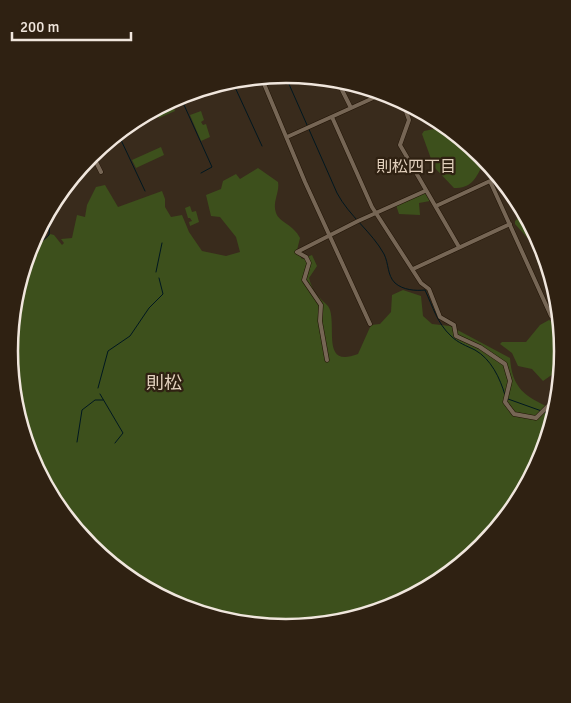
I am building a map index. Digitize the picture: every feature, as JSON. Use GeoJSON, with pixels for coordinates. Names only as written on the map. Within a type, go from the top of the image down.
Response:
{"type":"FeatureCollection","features":[{"type":"Feature","properties":{"kind":"street"},"geometry":{"type":"LineString","coordinates":[[264,84],[304,182],[370,324]]}},
{"type":"Feature","properties":{"kind":"street"},"geometry":{"type":"LineString","coordinates":[[342,90],[351,108]]}},
{"type":"Feature","properties":{"kind":"street"},"geometry":{"type":"LineString","coordinates":[[287,137],[373,98]]}},
{"type":"Feature","properties":{"kind":"street"},"geometry":{"type":"LineString","coordinates":[[406,112],[409,120],[400,145],[459,247]]}},
{"type":"Feature","properties":{"kind":"street"},"geometry":{"type":"LineString","coordinates":[[332,117],[376,212],[421,283],[429,289],[440,317],[454,325],[456,336],[480,347],[505,364],[510,381],[505,402],[514,414],[536,418],[547,407]]}},
{"type":"Feature","properties":{"kind":"street"},"geometry":{"type":"LineString","coordinates":[[96,162],[101,172]]}},
{"type":"Feature","properties":{"kind":"street"},"geometry":{"type":"LineString","coordinates":[[436,206],[490,181],[551,315]]}},
{"type":"Feature","properties":{"kind":"street"},"geometry":{"type":"LineString","coordinates":[[327,360],[320,321],[321,305],[304,280],[309,263],[306,257],[298,252],[376,212],[425,191]]}},
{"type":"Feature","properties":{"kind":"street"},"geometry":{"type":"LineString","coordinates":[[413,269],[510,224]]}},
{"type":"Feature","properties":{"kind":"green space"},"geometry":{"type":"Polygon","coordinates":[[[174,108],[175,111],[159,118],[158,116],[174,108]]]}},
{"type":"Feature","properties":{"kind":"green space"},"geometry":{"type":"Polygon","coordinates":[[[201,111],[204,120],[201,122],[203,125],[206,124],[210,137],[201,141],[190,115],[201,111]]]}},
{"type":"Feature","properties":{"kind":"green space"},"geometry":{"type":"Polygon","coordinates":[[[434,129],[449,139],[475,162],[481,168],[472,182],[465,187],[454,188],[434,167],[422,134],[424,131],[434,129]]]}},
{"type":"Feature","properties":{"kind":"green space"},"geometry":{"type":"Polygon","coordinates":[[[161,147],[164,155],[136,168],[132,160],[161,147]]]}},
{"type":"Feature","properties":{"kind":"green space"},"geometry":{"type":"Polygon","coordinates":[[[258,168],[278,182],[275,205],[276,213],[300,238],[297,250],[302,259],[312,255],[317,266],[309,278],[314,291],[330,310],[333,345],[335,352],[339,356],[347,357],[358,354],[371,325],[380,324],[391,312],[392,295],[403,290],[421,296],[423,316],[432,324],[450,326],[510,358],[511,368],[517,384],[527,395],[547,406],[539,438],[518,486],[498,515],[475,541],[449,564],[419,584],[388,599],[355,610],[303,619],[286,620],[251,617],[199,605],[151,584],[109,553],[73,515],[53,486],[45,470],[27,421],[18,369],[18,334],[27,282],[41,243],[50,234],[54,235],[62,245],[64,243],[61,239],[72,238],[77,215],[85,217],[87,205],[96,187],[105,185],[118,207],[162,191],[165,207],[171,217],[182,215],[189,232],[202,251],[226,256],[240,252],[236,237],[220,217],[211,216],[206,195],[221,189],[223,181],[236,174],[240,179],[258,168]]]}},
{"type":"Feature","properties":{"kind":"green space"},"geometry":{"type":"Polygon","coordinates":[[[425,193],[430,201],[419,203],[420,215],[399,214],[396,205],[425,193]]]}},
{"type":"Feature","properties":{"kind":"green space"},"geometry":{"type":"Polygon","coordinates":[[[190,206],[192,212],[196,211],[199,222],[190,226],[189,222],[192,221],[188,218],[185,208],[190,206]]]}},
{"type":"Feature","properties":{"kind":"green space"},"geometry":{"type":"Polygon","coordinates":[[[518,218],[529,239],[515,224],[518,218]]]}},
{"type":"Feature","properties":{"kind":"green space"},"geometry":{"type":"Polygon","coordinates":[[[549,320],[552,322],[554,352],[552,374],[543,381],[532,369],[518,366],[512,353],[500,344],[502,342],[526,342],[540,325],[549,320]]]}},
{"type":"Feature","properties":{"kind":"waterway"},"geometry":{"type":"LineString","coordinates":[[289,83],[337,193],[379,246],[386,258],[392,280],[405,289],[425,290],[442,326],[454,338],[486,358],[498,376],[505,395]]}},
{"type":"Feature","properties":{"kind":"waterway"},"geometry":{"type":"LineString","coordinates":[[236,89],[262,146]]}},
{"type":"Feature","properties":{"kind":"waterway"},"geometry":{"type":"LineString","coordinates":[[184,104],[212,167],[201,173]]}},
{"type":"Feature","properties":{"kind":"waterway"},"geometry":{"type":"LineString","coordinates":[[121,140],[145,191]]}},
{"type":"Feature","properties":{"kind":"waterway"},"geometry":{"type":"LineString","coordinates":[[41,242],[49,235],[50,223]]}},
{"type":"Feature","properties":{"kind":"waterway"},"geometry":{"type":"LineString","coordinates":[[156,272],[162,243]]}},
{"type":"Feature","properties":{"kind":"waterway"},"geometry":{"type":"LineString","coordinates":[[98,388],[108,351],[130,336],[149,308],[163,294],[159,278]]}},
{"type":"Feature","properties":{"kind":"waterway"},"geometry":{"type":"LineString","coordinates":[[100,394],[123,433],[115,443]]}},
{"type":"Feature","properties":{"kind":"waterway"},"geometry":{"type":"LineString","coordinates":[[508,399],[546,413]]}},
{"type":"Feature","properties":{"kind":"waterway"},"geometry":{"type":"LineString","coordinates":[[77,442],[82,410],[95,400],[103,400]]}},
{"type":"Feature","properties":{"kind":"district","name":"則松四丁目"},"geometry":{"type":"Point","coordinates":[416,167]}},
{"type":"Feature","properties":{"kind":"district","name":"則松"},"geometry":{"type":"Point","coordinates":[164,383]}}]}
